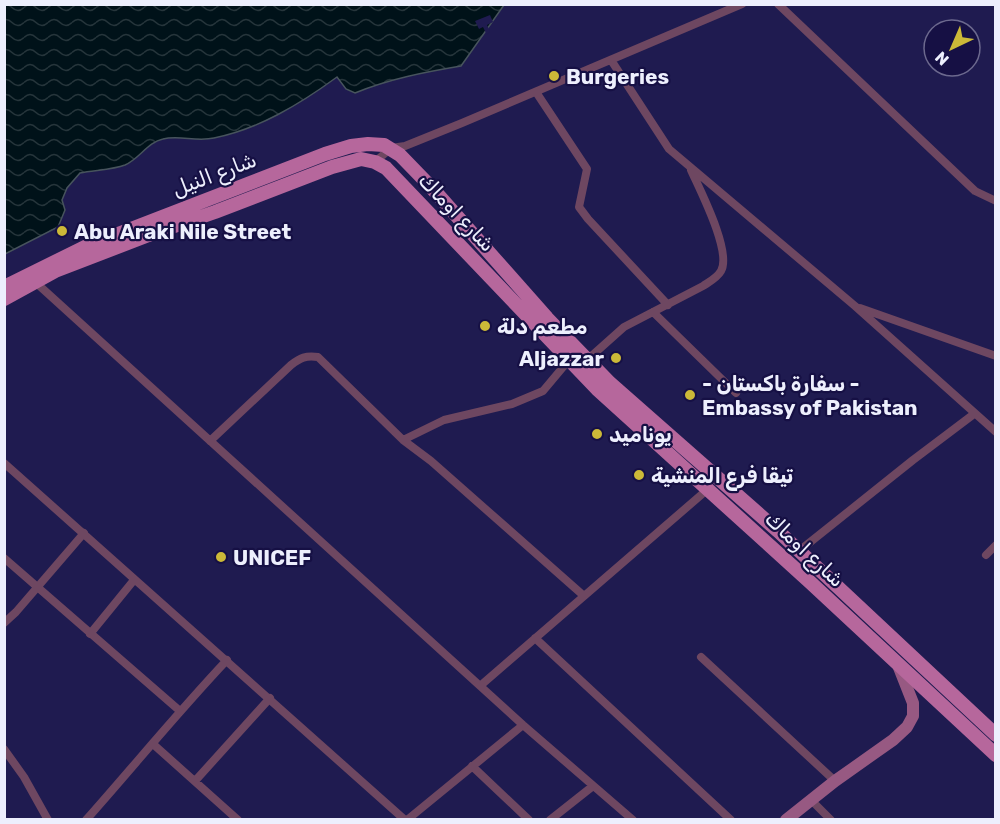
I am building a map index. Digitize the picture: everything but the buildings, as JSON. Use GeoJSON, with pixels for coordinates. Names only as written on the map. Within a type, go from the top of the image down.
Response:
{"type":"FeatureCollection","features":[{"type":"Feature","properties":{"kind":"main road","name":"شارع النيل"},"geometry":{"type":"LineString","coordinates":[[4,298],[31,278],[87,246],[325,154],[351,146],[368,144],[384,144],[391,148]]}},
{"type":"Feature","properties":{"kind":"main road","name":"شارع اوماك"},"geometry":{"type":"LineString","coordinates":[[391,148],[432,188],[587,360],[778,531],[996,735]]}},
{"type":"Feature","properties":{"kind":"main road","name":"شارع النيل"},"geometry":{"type":"LineString","coordinates":[[4,287],[56,271],[216,212],[332,166],[361,159],[380,165]]}},
{"type":"Feature","properties":{"kind":"main road","name":"شارع اوماك"},"geometry":{"type":"LineString","coordinates":[[380,165],[597,389],[996,755]]}},
{"type":"Feature","properties":{"kind":"main road"},"geometry":{"type":"LineString","coordinates":[[767,543],[778,531]]}},
{"type":"Feature","properties":{"kind":"street"},"geometry":{"type":"LineString","coordinates":[[380,165],[391,148],[405,146],[742,4]]}},
{"type":"Feature","properties":{"kind":"street"},"geometry":{"type":"LineString","coordinates":[[778,4],[975,191],[996,201]]}},
{"type":"Feature","properties":{"kind":"street"},"geometry":{"type":"LineString","coordinates":[[611,60],[669,148],[855,306],[996,432]]}},
{"type":"Feature","properties":{"kind":"street"},"geometry":{"type":"LineString","coordinates":[[536,92],[586,169],[579,207],[668,305]]}},
{"type":"Feature","properties":{"kind":"street"},"geometry":{"type":"LineString","coordinates":[[587,360],[624,327],[703,286],[722,270],[723,257],[718,234],[690,167]]}},
{"type":"Feature","properties":{"kind":"street"},"geometry":{"type":"LineString","coordinates":[[31,278],[480,687],[633,819]]}},
{"type":"Feature","properties":{"kind":"street"},"geometry":{"type":"LineString","coordinates":[[855,306],[996,356]]}},
{"type":"Feature","properties":{"kind":"street"},"geometry":{"type":"LineString","coordinates":[[653,312],[736,393]]}},
{"type":"Feature","properties":{"kind":"street"},"geometry":{"type":"LineString","coordinates":[[210,441],[291,365],[302,357],[318,357],[403,440],[431,461],[584,596]]}},
{"type":"Feature","properties":{"kind":"street"},"geometry":{"type":"LineString","coordinates":[[403,440],[444,420],[512,404],[543,391],[569,360]]}},
{"type":"Feature","properties":{"kind":"street"},"geometry":{"type":"LineString","coordinates":[[799,551],[974,414]]}},
{"type":"Feature","properties":{"kind":"street"},"geometry":{"type":"LineString","coordinates":[[4,463],[406,819],[523,725]]}},
{"type":"Feature","properties":{"kind":"street"},"geometry":{"type":"LineString","coordinates":[[480,687],[708,489]]}},
{"type":"Feature","properties":{"kind":"street"},"geometry":{"type":"LineString","coordinates":[[4,623],[84,533]]}},
{"type":"Feature","properties":{"kind":"street"},"geometry":{"type":"LineString","coordinates":[[986,555],[996,545]]}},
{"type":"Feature","properties":{"kind":"street"},"geometry":{"type":"LineString","coordinates":[[4,558],[180,711]]}},
{"type":"Feature","properties":{"kind":"street"},"geometry":{"type":"LineString","coordinates":[[90,634],[134,580]]}},
{"type":"Feature","properties":{"kind":"street"},"geometry":{"type":"LineString","coordinates":[[535,638],[731,819]]}},
{"type":"Feature","properties":{"kind":"street"},"geometry":{"type":"LineString","coordinates":[[701,657],[835,781]]}},
{"type":"Feature","properties":{"kind":"street"},"geometry":{"type":"LineString","coordinates":[[86,819],[227,660]]}},
{"type":"Feature","properties":{"kind":"street"},"geometry":{"type":"LineString","coordinates":[[786,819],[908,727],[913,716],[913,703],[898,665]]}},
{"type":"Feature","properties":{"kind":"street"},"geometry":{"type":"LineString","coordinates":[[195,782],[270,698]]}},
{"type":"Feature","properties":{"kind":"street"},"geometry":{"type":"LineString","coordinates":[[153,744],[238,819]]}},
{"type":"Feature","properties":{"kind":"street"},"geometry":{"type":"LineString","coordinates":[[4,749],[24,777],[48,819]]}},
{"type":"Feature","properties":{"kind":"street"},"geometry":{"type":"LineString","coordinates":[[472,766],[529,819]]}},
{"type":"Feature","properties":{"kind":"street"},"geometry":{"type":"LineString","coordinates":[[550,819],[593,786]]}},
{"type":"Feature","properties":{"kind":"street"},"geometry":{"type":"LineString","coordinates":[[811,800],[831,819]]}},
{"type":"Feature","properties":{"kind":"water"},"geometry":{"type":"Polygon","coordinates":[[[5,5],[504,5],[461,66],[407,76],[355,93],[346,89],[337,77],[294,106],[263,122],[231,134],[208,139],[163,139],[153,143],[125,165],[80,173],[67,188],[62,200],[65,210],[58,227],[5,254],[5,5]]]}},
{"type":"Feature","properties":{"kind":"pier"},"geometry":{"type":"Polygon","coordinates":[[[490,15],[493,22],[487,25],[490,31],[487,35],[483,27],[479,29],[475,21],[490,15]]]}},
{"type":"Feature","properties":{"kind":"place","name":"Burgeries"},"geometry":{"type":"Point","coordinates":[554,76]}},
{"type":"Feature","properties":{"kind":"place","name":"Abu Araki Nile Street"},"geometry":{"type":"Point","coordinates":[62,231]}},
{"type":"Feature","properties":{"kind":"place","name":"مطعم دلة"},"geometry":{"type":"Point","coordinates":[485,326]}},
{"type":"Feature","properties":{"kind":"place","name":"Aljazzar"},"geometry":{"type":"Point","coordinates":[616,358]}},
{"type":"Feature","properties":{"kind":"place","name":"- سفارة باكستان - Embassy of Pakistan"},"geometry":{"type":"Point","coordinates":[690,395]}},
{"type":"Feature","properties":{"kind":"place","name":"يوناميد"},"geometry":{"type":"Point","coordinates":[597,434]}},
{"type":"Feature","properties":{"kind":"place","name":"تيقا فرع المنشية"},"geometry":{"type":"Point","coordinates":[639,475]}},
{"type":"Feature","properties":{"kind":"place","name":"UNICEF"},"geometry":{"type":"Point","coordinates":[221,557]}}]}
